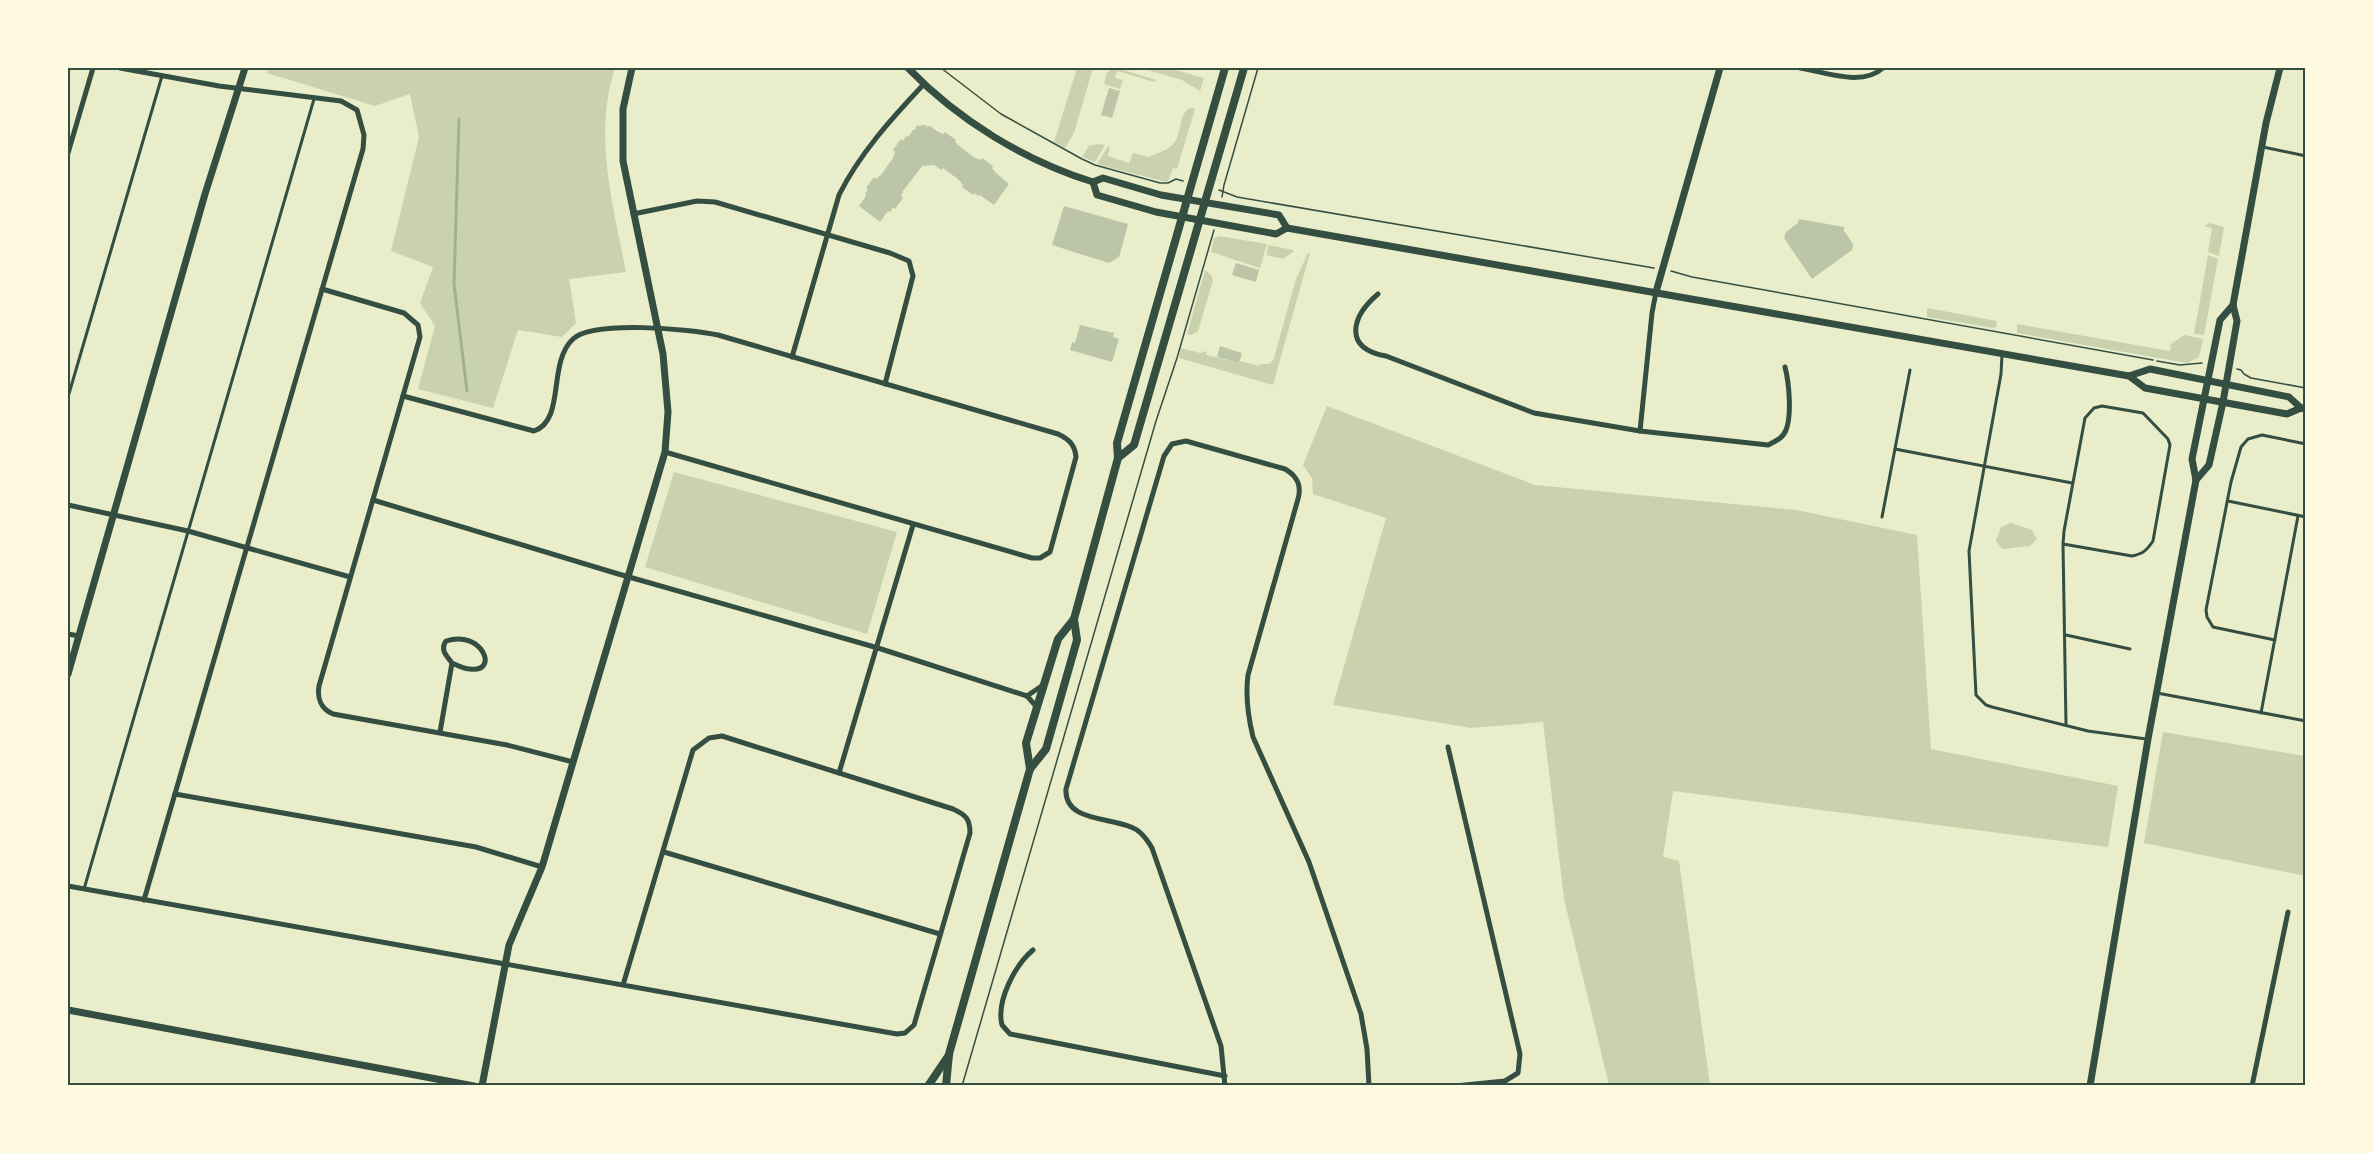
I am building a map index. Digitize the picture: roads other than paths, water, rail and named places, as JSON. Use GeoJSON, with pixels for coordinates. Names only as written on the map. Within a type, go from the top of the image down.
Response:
{"type":"FeatureCollection","features":[{"type":"Feature","properties":{"kind":"main road"},"geometry":{"type":"LineString","coordinates":[[946,1086],[950,1054],[1030,769],[1046,749],[1077,640],[1074,620],[1119,458],[1117,443],[1225,68]]}},
{"type":"Feature","properties":{"kind":"main road"},"geometry":{"type":"LineString","coordinates":[[1119,458],[1134,446],[1244,68]]}},
{"type":"Feature","properties":{"kind":"main road"},"geometry":{"type":"LineString","coordinates":[[1030,769],[1026,742],[1058,639],[1074,620]]}},
{"type":"Feature","properties":{"kind":"main road"},"geometry":{"type":"LineString","coordinates":[[928,1086],[950,1054]]}},
{"type":"Feature","properties":{"kind":"street"},"geometry":{"type":"LineString","coordinates":[[68,153],[93,68]]}},
{"type":"Feature","properties":{"kind":"street"},"geometry":{"type":"LineString","coordinates":[[120,68],[240,88],[341,101],[352,106],[360,115],[364,135],[363,149],[144,900]]}},
{"type":"Feature","properties":{"kind":"street"},"geometry":{"type":"LineString","coordinates":[[68,674],[205,194],[245,68]]}},
{"type":"Feature","properties":{"kind":"street"},"geometry":{"type":"LineString","coordinates":[[482,1086],[504,963],[513,935],[542,867],[664,452],[668,412],[667,383],[658,328],[623,161],[622,123],[632,68]]}},
{"type":"Feature","properties":{"kind":"street"},"geometry":{"type":"LineString","coordinates":[[908,68],[924,84],[993,136],[1034,160],[1093,182],[1103,178],[1161,195],[1279,215],[1287,228]]}},
{"type":"Feature","properties":{"kind":"street"},"geometry":{"type":"LineString","coordinates":[[1640,431],[1656,292],[1720,68]]}},
{"type":"Feature","properties":{"kind":"street"},"geometry":{"type":"LineString","coordinates":[[1800,68],[1851,77],[1870,76],[1883,68]]}},
{"type":"Feature","properties":{"kind":"street"},"geometry":{"type":"LineString","coordinates":[[2196,480],[2210,465],[2223,402],[2237,321],[2233,305],[2261,147],[2280,68]]}},
{"type":"Feature","properties":{"kind":"street"},"geometry":{"type":"LineString","coordinates":[[792,357],[839,195],[852,170],[892,118],[924,84]]}},
{"type":"Feature","properties":{"kind":"street"},"geometry":{"type":"LineString","coordinates":[[1093,182],[1096,195],[1182,217],[1276,234],[1287,228],[2129,376],[2145,388],[2287,414],[2303,409]]}},
{"type":"Feature","properties":{"kind":"street"},"geometry":{"type":"LineString","coordinates":[[633,214],[697,201],[715,202],[900,256],[909,261],[914,276],[885,384]]}},
{"type":"Feature","properties":{"kind":"street"},"geometry":{"type":"LineString","coordinates":[[322,289],[404,313],[414,320],[420,331],[420,338],[319,686],[318,695],[323,706],[333,714],[507,745],[573,762]]}},
{"type":"Feature","properties":{"kind":"street"},"geometry":{"type":"LineString","coordinates":[[1378,294],[1359,317],[1355,333],[1360,345],[1371,353],[1386,356],[1534,414],[1640,431],[1768,445],[1779,440],[1787,430],[1790,384],[1785,367]]}},
{"type":"Feature","properties":{"kind":"street"},"geometry":{"type":"LineString","coordinates":[[2090,1086],[2148,739],[2196,480],[2192,459],[2220,320],[2233,305]]}},
{"type":"Feature","properties":{"kind":"street"},"geometry":{"type":"LineString","coordinates":[[403,396],[534,431],[544,427],[550,419],[560,365],[572,340],[588,331],[690,329],[1058,435],[1066,438],[1076,451],[1075,465],[1050,552],[1040,558],[1023,557],[664,452]]}},
{"type":"Feature","properties":{"kind":"street"},"geometry":{"type":"LineString","coordinates":[[2129,376],[2150,369],[2289,397],[2303,409]]}},
{"type":"Feature","properties":{"kind":"street"},"geometry":{"type":"LineString","coordinates":[[1225,1086],[1221,1046],[1152,848],[1145,837],[1136,830],[1082,813],[1068,804],[1065,797],[1164,456],[1172,444],[1186,441],[1285,470],[1293,475],[1299,484],[1299,499],[1252,654],[1246,693],[1248,715],[1253,737],[1315,878],[1357,1003],[1365,1030],[1369,1086]]}},
{"type":"Feature","properties":{"kind":"street"},"geometry":{"type":"LineString","coordinates":[[373,500],[878,648],[1027,696],[1035,705],[1036,710]]}},
{"type":"Feature","properties":{"kind":"street"},"geometry":{"type":"LineString","coordinates":[[68,505],[188,531],[350,577]]}},
{"type":"Feature","properties":{"kind":"street"},"geometry":{"type":"LineString","coordinates":[[839,773],[913,525]]}},
{"type":"Feature","properties":{"kind":"street"},"geometry":{"type":"LineString","coordinates":[[68,634],[79,636]]}},
{"type":"Feature","properties":{"kind":"street"},"geometry":{"type":"LineString","coordinates":[[440,732],[452,663],[443,652],[443,645],[453,638],[478,644],[484,652],[485,661],[481,667],[471,670],[452,663]]}},
{"type":"Feature","properties":{"kind":"street"},"geometry":{"type":"LineString","coordinates":[[1027,696],[1036,692],[1044,683]]}},
{"type":"Feature","properties":{"kind":"street"},"geometry":{"type":"LineString","coordinates":[[68,886],[897,1034],[905,1033],[914,1025],[970,833],[970,822],[964,813],[954,809],[722,736],[709,738],[693,750],[623,985]]}},
{"type":"Feature","properties":{"kind":"street"},"geometry":{"type":"LineString","coordinates":[[1448,747],[1520,1054],[1518,1073],[1505,1081],[1455,1086]]}},
{"type":"Feature","properties":{"kind":"street"},"geometry":{"type":"LineString","coordinates":[[175,794],[476,847],[542,867]]}},
{"type":"Feature","properties":{"kind":"street"},"geometry":{"type":"LineString","coordinates":[[664,852],[940,934]]}},
{"type":"Feature","properties":{"kind":"street"},"geometry":{"type":"LineString","coordinates":[[2252,1086],[2288,912]]}},
{"type":"Feature","properties":{"kind":"street"},"geometry":{"type":"LineString","coordinates":[[1033,950],[1017,966],[1001,1012],[1002,1025],[1010,1034],[1225,1076]]}},
{"type":"Feature","properties":{"kind":"street"},"geometry":{"type":"LineString","coordinates":[[68,1010],[474,1086]]}},
{"type":"Feature","properties":{"kind":"lane"},"geometry":{"type":"LineString","coordinates":[[68,397],[162,75]]}},
{"type":"Feature","properties":{"kind":"lane"},"geometry":{"type":"LineString","coordinates":[[84,889],[314,97]]}},
{"type":"Feature","properties":{"kind":"lane"},"geometry":{"type":"LineString","coordinates":[[2261,147],[2306,156]]}},
{"type":"Feature","properties":{"kind":"lane"},"geometry":{"type":"LineString","coordinates":[[2002,354],[1969,551],[1976,695],[1986,705],[2088,731],[2148,739]]}},
{"type":"Feature","properties":{"kind":"lane"},"geometry":{"type":"LineString","coordinates":[[1882,517],[1910,370]]}},
{"type":"Feature","properties":{"kind":"lane"},"geometry":{"type":"LineString","coordinates":[[2063,544],[2132,556],[2148,549],[2153,541],[2170,454],[2168,439],[2143,414],[2102,406],[2094,408],[2085,418],[2063,544],[2066,725]]}},
{"type":"Feature","properties":{"kind":"lane"},"geometry":{"type":"LineString","coordinates":[[2275,640],[2213,627],[2206,610],[2231,482],[2241,447],[2248,439],[2262,435],[2306,444]]}},
{"type":"Feature","properties":{"kind":"lane"},"geometry":{"type":"LineString","coordinates":[[1895,448],[2072,483]]}},
{"type":"Feature","properties":{"kind":"lane"},"geometry":{"type":"LineString","coordinates":[[2228,501],[2306,517]]}},
{"type":"Feature","properties":{"kind":"lane"},"geometry":{"type":"LineString","coordinates":[[2261,713],[2298,516]]}},
{"type":"Feature","properties":{"kind":"lane"},"geometry":{"type":"LineString","coordinates":[[2066,636],[2130,649]]}},
{"type":"Feature","properties":{"kind":"lane"},"geometry":{"type":"LineString","coordinates":[[2157,693],[2306,721]]}},
{"type":"Feature","properties":{"kind":"waterway"},"geometry":{"type":"LineString","coordinates":[[459,119],[454,284],[467,391]]}}]}
